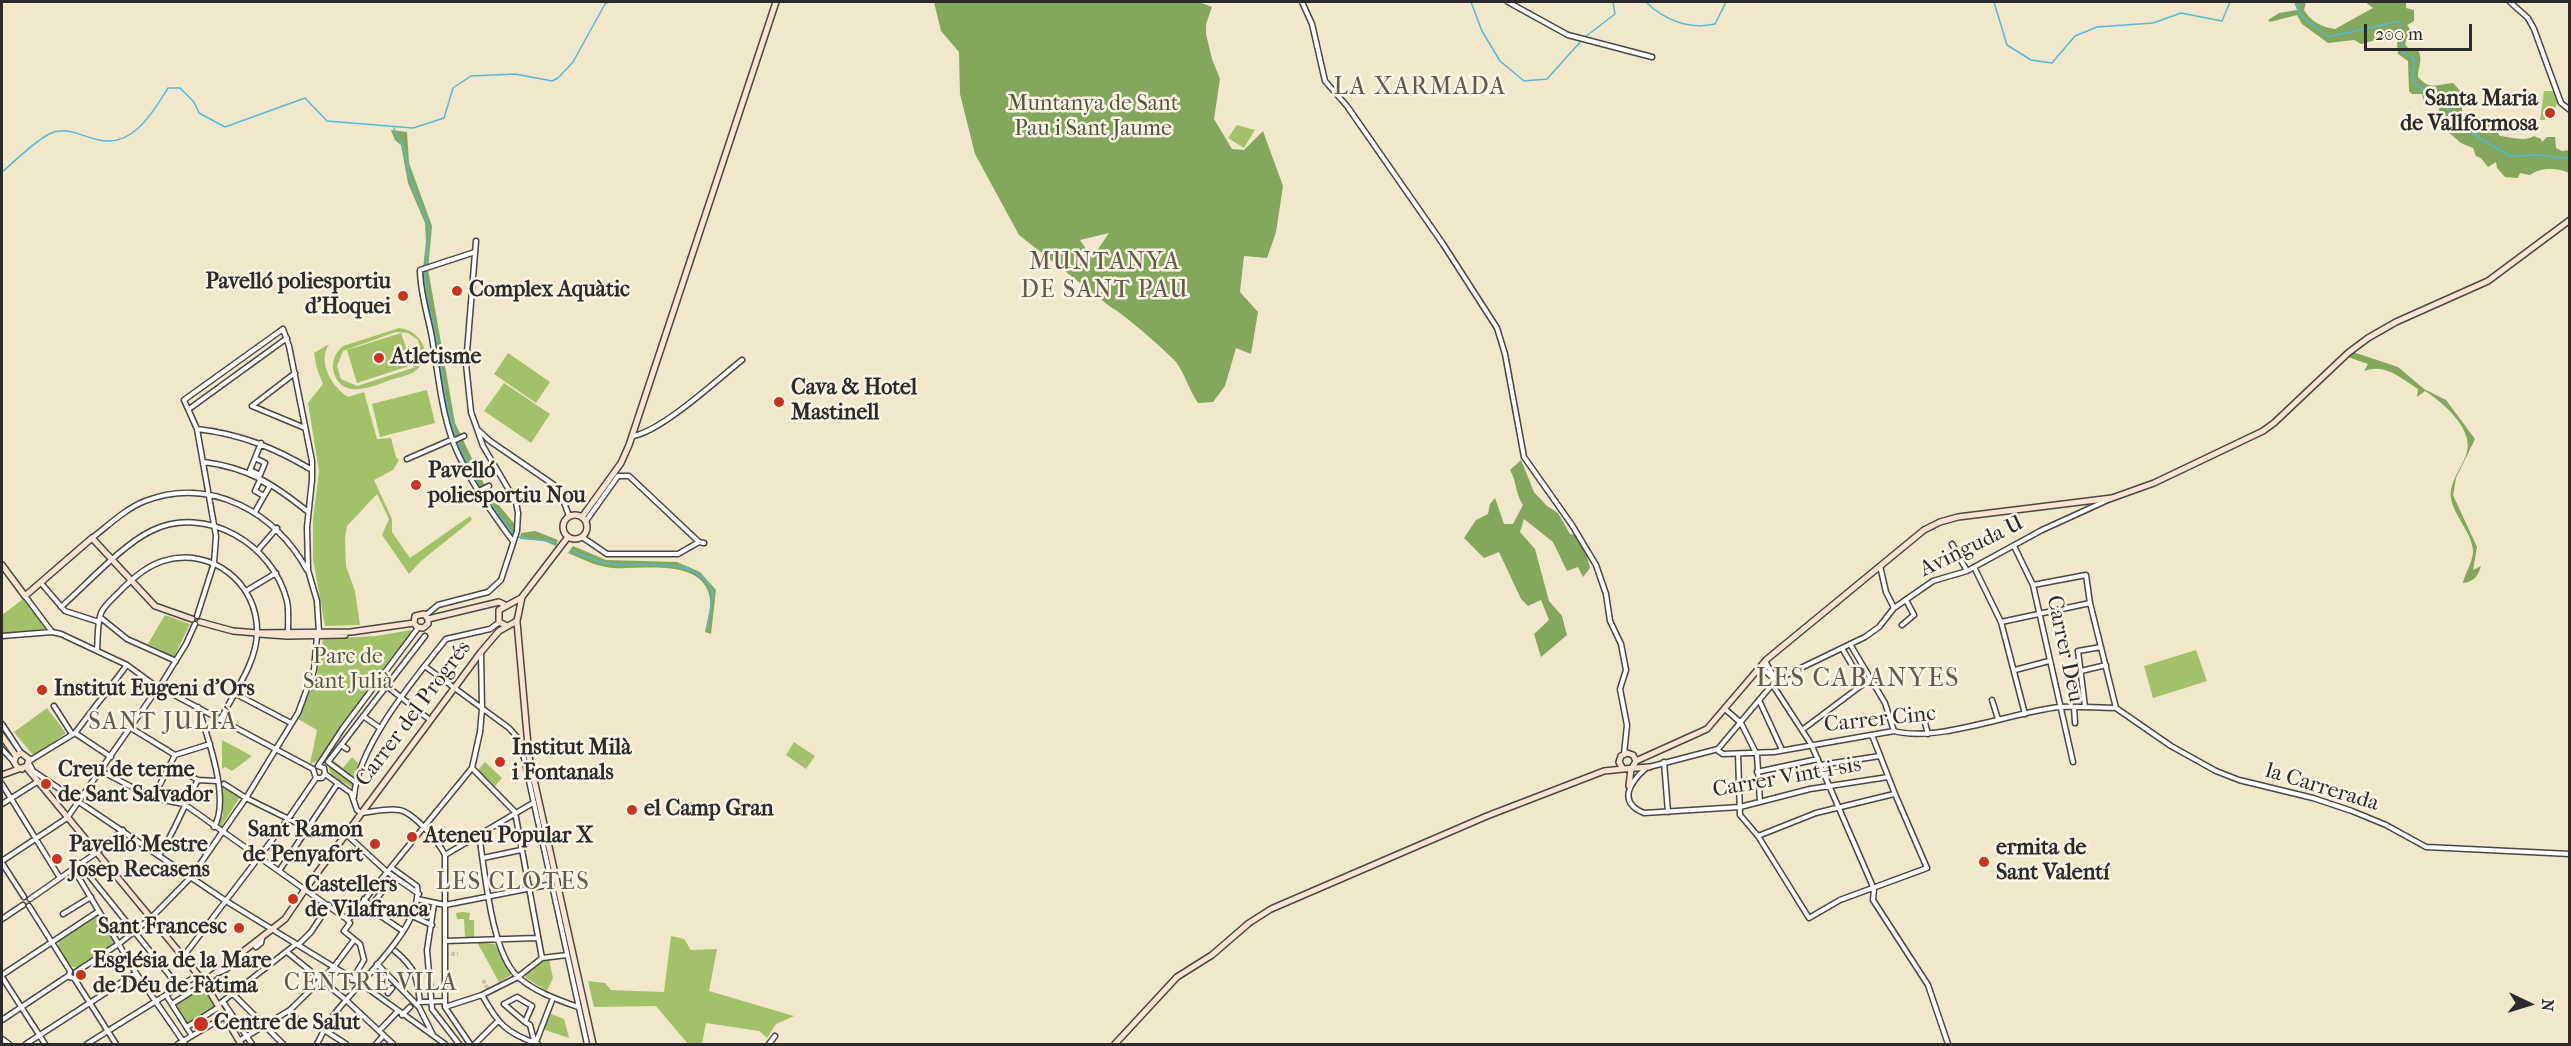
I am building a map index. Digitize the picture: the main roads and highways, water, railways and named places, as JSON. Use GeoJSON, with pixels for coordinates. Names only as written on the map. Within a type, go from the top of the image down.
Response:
{"type":"FeatureCollection","features":[{"type":"Feature","properties":{"kind":"waterway"},"geometry":{"type":"LineString","coordinates":[[2,172],[37,142],[56,132],[68,131],[99,140],[122,139],[141,126],[168,88],[180,88],[194,102],[199,113],[225,127],[305,98],[327,121],[413,128],[444,118],[453,88],[471,76],[515,74],[552,81],[558,78],[573,62],[605,4],[609,2]]}},
{"type":"Feature","properties":{"kind":"waterway"},"geometry":{"type":"LineString","coordinates":[[1432,2],[1450,2]]}},
{"type":"Feature","properties":{"kind":"waterway"},"geometry":{"type":"LineString","coordinates":[[1471,2],[1482,31],[1500,61],[1524,81],[1547,79],[1582,40]]}},
{"type":"Feature","properties":{"kind":"waterway"},"geometry":{"type":"LineString","coordinates":[[1585,37],[1615,14],[1613,2]]}},
{"type":"Feature","properties":{"kind":"waterway"},"geometry":{"type":"LineString","coordinates":[[1646,2],[1669,18],[1696,26],[1715,24],[1726,2]]}},
{"type":"Feature","properties":{"kind":"waterway"},"geometry":{"type":"LineString","coordinates":[[1994,2],[2007,45],[2031,60],[2052,63],[2075,36],[2097,27],[2153,23],[2181,13],[2222,21],[2230,2]]}},
{"type":"Feature","properties":{"kind":"waterway"},"geometry":{"type":"LineString","coordinates":[[2297,2],[2299,14],[2328,37],[2400,21],[2403,53],[2414,58],[2413,81],[2422,90],[2447,100],[2448,110],[2459,126],[2510,156],[2538,155],[2570,159]]}},
{"type":"Feature","properties":{"kind":"waterway"},"geometry":{"type":"LineString","coordinates":[[394,128],[404,148],[410,178],[429,227],[426,266]]}},
{"type":"Feature","properties":{"kind":"waterway"},"geometry":{"type":"LineString","coordinates":[[425,271],[426,292],[448,410],[459,445],[480,488]]}},
{"type":"Feature","properties":{"kind":"waterway"},"geometry":{"type":"LineString","coordinates":[[482,492],[514,534]]}},
{"type":"Feature","properties":{"kind":"waterway"},"geometry":{"type":"LineString","coordinates":[[517,537],[555,542]]}},
{"type":"Feature","properties":{"kind":"waterway"},"geometry":{"type":"LineString","coordinates":[[572,550],[591,559],[612,564],[670,566],[697,573],[707,582],[713,594],[707,630]]}},
{"type":"Feature","properties":{"kind":"tunnel"},"geometry":{"type":"LineString","coordinates":[[445,954],[458,954]]}},
{"type":"Feature","properties":{"kind":"tunnel"},"geometry":{"type":"LineString","coordinates":[[483,980],[489,991]]}},
{"type":"Feature","properties":{"kind":"place","name":"Santa Maria de Vallformosa"},"geometry":{"type":"Point","coordinates":[2550,113]}},
{"type":"Feature","properties":{"kind":"place","name":"Complex Aquàtic"},"geometry":{"type":"Point","coordinates":[457,291]}},
{"type":"Feature","properties":{"kind":"place","name":"Pavelló poliesportiu d'Hoquei"},"geometry":{"type":"Point","coordinates":[403,296]}},
{"type":"Feature","properties":{"kind":"place","name":"Atletisme"},"geometry":{"type":"Point","coordinates":[379,358]}},
{"type":"Feature","properties":{"kind":"place","name":"Cava & Hotel Mastinell"},"geometry":{"type":"Point","coordinates":[779,402]}},
{"type":"Feature","properties":{"kind":"place","name":"Pavelló poliesportiu Nou"},"geometry":{"type":"Point","coordinates":[416,485]}},
{"type":"Feature","properties":{"kind":"place","name":"Institut Eugeni d'Ors"},"geometry":{"type":"Point","coordinates":[42,690]}},
{"type":"Feature","properties":{"kind":"place","name":"Institut Milà i Fontanals"},"geometry":{"type":"Point","coordinates":[500,762]}},
{"type":"Feature","properties":{"kind":"place","name":"Creu de terme de Sant Salvador"},"geometry":{"type":"Point","coordinates":[46,784]}},
{"type":"Feature","properties":{"kind":"place","name":"el Camp Gran"},"geometry":{"type":"Point","coordinates":[632,810]}},
{"type":"Feature","properties":{"kind":"place","name":"Ateneu Popular X"},"geometry":{"type":"Point","coordinates":[412,837]}},
{"type":"Feature","properties":{"kind":"place","name":"Sant Ramon de Penyafort"},"geometry":{"type":"Point","coordinates":[375,844]}},
{"type":"Feature","properties":{"kind":"place","name":"Pavelló Mestre Josep Recasens"},"geometry":{"type":"Point","coordinates":[57,859]}},
{"type":"Feature","properties":{"kind":"place","name":"ermita de Sant Valentí"},"geometry":{"type":"Point","coordinates":[1984,862]}},
{"type":"Feature","properties":{"kind":"place","name":"Castellers de Vilafranca"},"geometry":{"type":"Point","coordinates":[293,899]}},
{"type":"Feature","properties":{"kind":"place","name":"Sant Francesc"},"geometry":{"type":"Point","coordinates":[239,928]}},
{"type":"Feature","properties":{"kind":"place","name":"Església de la Mare de Déu de Fàtima"},"geometry":{"type":"Point","coordinates":[81,975]}},
{"type":"Feature","properties":{"kind":"place","name":"Centre de Salut"},"geometry":{"type":"Point","coordinates":[201,1024]}},
{"type":"Feature","properties":{"kind":"district","name":"LA XARMADA"},"geometry":{"type":"Point","coordinates":[1420,88]}},
{"type":"Feature","properties":{"kind":"district","name":"MUNTANYA DE SANT PAU"},"geometry":{"type":"Point","coordinates":[1105,277]}},
{"type":"Feature","properties":{"kind":"district","name":"LES CABANYES"},"geometry":{"type":"Point","coordinates":[1858,680]}},
{"type":"Feature","properties":{"kind":"district","name":"SANT JULIÀ"},"geometry":{"type":"Point","coordinates":[163,723]}},
{"type":"Feature","properties":{"kind":"district","name":"LES CLOTES"},"geometry":{"type":"Point","coordinates":[513,883]}},
{"type":"Feature","properties":{"kind":"district","name":"CENTRE VILA"},"geometry":{"type":"Point","coordinates":[371,984]}},
{"type":"Feature","properties":{"kind":"park label","name":"Muntanya de Sant Pau i Sant Jaume"},"geometry":{"type":"Point","coordinates":[1093,118]}},
{"type":"Feature","properties":{"kind":"park label","name":"Parc de Sant Julià"},"geometry":{"type":"Point","coordinates":[348,670]}}]}
